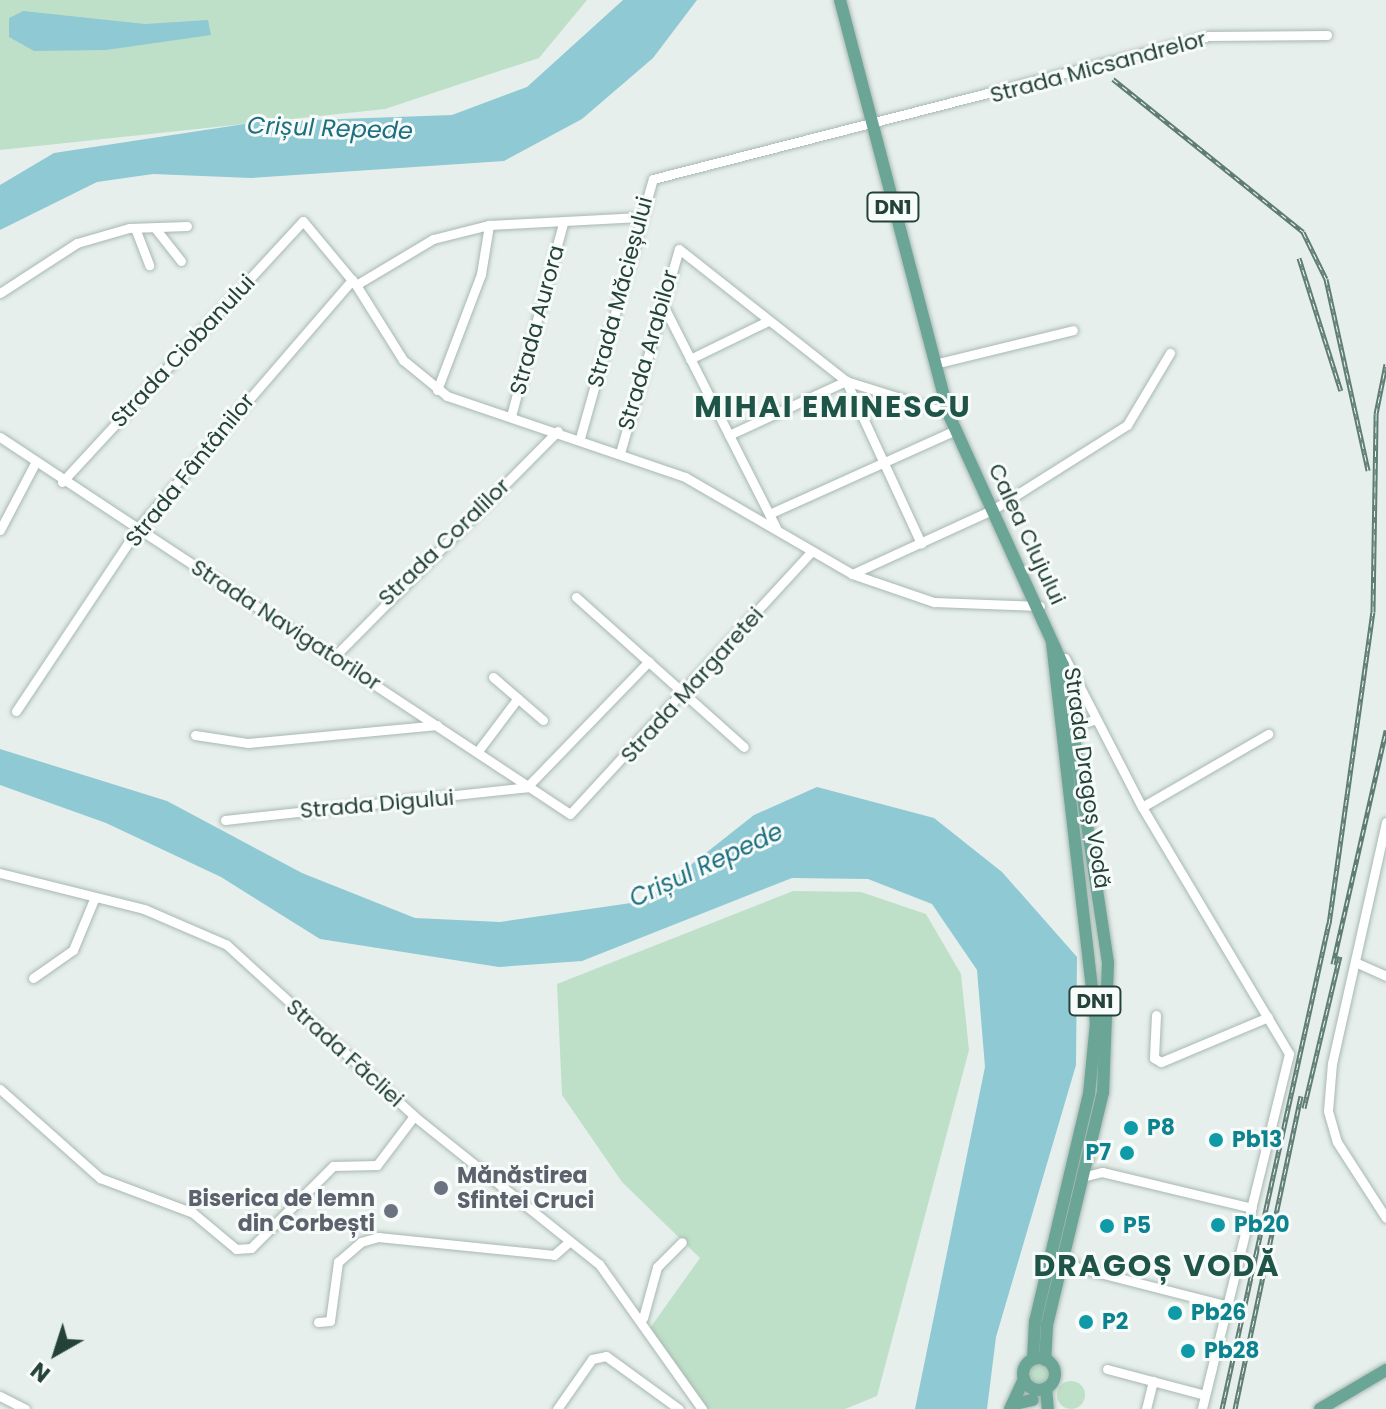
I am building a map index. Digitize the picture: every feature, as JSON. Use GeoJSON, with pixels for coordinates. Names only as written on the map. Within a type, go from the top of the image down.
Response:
{"type":"FeatureCollection","features":[{"type":"Feature","properties":{"kind":"main road","name":"Calea Clujului"},"geometry":{"type":"LineString","coordinates":[[840,0],[948,413],[1040,606],[1053,640]]}},
{"type":"Feature","properties":{"kind":"main road","name":"Strada Dragoș Vodă"},"geometry":{"type":"LineString","coordinates":[[1048,1409],[1034,1392],[1104,1079],[1108,963],[1068,744],[1051,671],[1053,640]]}},
{"type":"Feature","properties":{"kind":"main road","name":"Strada Dragoș Vodă"},"geometry":{"type":"LineString","coordinates":[[1034,1392],[1054,1376],[1039,1360],[1035,1322],[1089,1094],[1096,1023],[1068,744],[1072,727],[1053,640]]}},
{"type":"Feature","properties":{"kind":"main road"},"geometry":{"type":"LineString","coordinates":[[1051,671],[1062,722],[1072,727]]}},
{"type":"Feature","properties":{"kind":"main road"},"geometry":{"type":"LineString","coordinates":[[1320,1409],[1386,1370]]}},
{"type":"Feature","properties":{"kind":"main road"},"geometry":{"type":"LineString","coordinates":[[1013,1407],[1034,1392]]}},
{"type":"Feature","properties":{"kind":"street","name":"Strada Micsandrelor"},"geometry":{"type":"LineString","coordinates":[[873,128],[1209,36],[1327,35]]}},
{"type":"Feature","properties":{"kind":"street","name":"Strada Măcieșului"},"geometry":{"type":"LineString","coordinates":[[580,438],[653,179],[873,128]]}},
{"type":"Feature","properties":{"kind":"street","name":"Strada Fântânilor"},"geometry":{"type":"LineString","coordinates":[[16,711],[138,528],[354,282],[433,239],[489,225],[640,217]]}},
{"type":"Feature","properties":{"kind":"street","name":"Strada Ciobanului"},"geometry":{"type":"LineString","coordinates":[[62,482],[303,221],[354,282]]}},
{"type":"Feature","properties":{"kind":"street","name":"Strada Aurora"},"geometry":{"type":"LineString","coordinates":[[511,416],[563,223]]}},
{"type":"Feature","properties":{"kind":"street"},"geometry":{"type":"LineString","coordinates":[[437,390],[481,274],[489,225]]}},
{"type":"Feature","properties":{"kind":"street"},"geometry":{"type":"LineString","coordinates":[[0,293],[77,243],[135,228],[187,226]]}},
{"type":"Feature","properties":{"kind":"street"},"geometry":{"type":"LineString","coordinates":[[135,228],[149,265]]}},
{"type":"Feature","properties":{"kind":"street"},"geometry":{"type":"LineString","coordinates":[[155,228],[181,261]]}},
{"type":"Feature","properties":{"kind":"street","name":"Strada Arabilor"},"geometry":{"type":"LineString","coordinates":[[620,453],[679,249],[768,321]]}},
{"type":"Feature","properties":{"kind":"street"},"geometry":{"type":"LineString","coordinates":[[354,282],[388,342],[437,390],[580,438],[731,499],[810,553],[852,574],[955,606],[1040,606]]}},
{"type":"Feature","properties":{"kind":"street"},"geometry":{"type":"LineString","coordinates":[[662,303],[777,531]]}},
{"type":"Feature","properties":{"kind":"street"},"geometry":{"type":"LineString","coordinates":[[690,359],[768,321],[846,381],[948,413]]}},
{"type":"Feature","properties":{"kind":"street"},"geometry":{"type":"LineString","coordinates":[[934,364],[1073,330]]}},
{"type":"Feature","properties":{"kind":"street"},"geometry":{"type":"LineString","coordinates":[[852,574],[994,509],[1127,425],[1170,353]]}},
{"type":"Feature","properties":{"kind":"street"},"geometry":{"type":"LineString","coordinates":[[729,435],[846,381]]}},
{"type":"Feature","properties":{"kind":"street"},"geometry":{"type":"LineString","coordinates":[[846,381],[921,543]]}},
{"type":"Feature","properties":{"kind":"street"},"geometry":{"type":"LineString","coordinates":[[769,514],[956,430]]}},
{"type":"Feature","properties":{"kind":"street","name":"Strada Coralilor"},"geometry":{"type":"LineString","coordinates":[[334,657],[558,431]]}},
{"type":"Feature","properties":{"kind":"street","name":"Strada Navigatorilor"},"geometry":{"type":"LineString","coordinates":[[0,438],[34,465],[138,528],[570,814]]}},
{"type":"Feature","properties":{"kind":"street"},"geometry":{"type":"LineString","coordinates":[[0,530],[34,465]]}},
{"type":"Feature","properties":{"kind":"street","name":"Strada Margaretei"},"geometry":{"type":"LineString","coordinates":[[570,814],[686,694],[810,553]]}},
{"type":"Feature","properties":{"kind":"street"},"geometry":{"type":"LineString","coordinates":[[576,597],[744,747]]}},
{"type":"Feature","properties":{"kind":"street","name":"Calea Clujului"},"geometry":{"type":"LineString","coordinates":[[1053,640],[1142,807],[1289,1054],[1252,1208]]}},
{"type":"Feature","properties":{"kind":"street"},"geometry":{"type":"LineString","coordinates":[[527,787],[649,661]]}},
{"type":"Feature","properties":{"kind":"street"},"geometry":{"type":"LineString","coordinates":[[493,677],[543,720]]}},
{"type":"Feature","properties":{"kind":"street"},"geometry":{"type":"LineString","coordinates":[[478,751],[518,698]]}},
{"type":"Feature","properties":{"kind":"street"},"geometry":{"type":"LineString","coordinates":[[1072,727],[1096,719]]}},
{"type":"Feature","properties":{"kind":"street"},"geometry":{"type":"LineString","coordinates":[[195,735],[248,743],[437,725]]}},
{"type":"Feature","properties":{"kind":"street"},"geometry":{"type":"LineString","coordinates":[[1142,807],[1268,734]]}},
{"type":"Feature","properties":{"kind":"street","name":"Strada Digului"},"geometry":{"type":"LineString","coordinates":[[225,820],[527,787]]}},
{"type":"Feature","properties":{"kind":"street"},"geometry":{"type":"LineString","coordinates":[[1386,822],[1332,1063],[1330,1126],[1386,1218]]}},
{"type":"Feature","properties":{"kind":"street","name":"Strada Făcliei"},"geometry":{"type":"LineString","coordinates":[[0,873],[177,920],[227,945],[414,1116],[570,1241],[643,1318],[702,1409]]}},
{"type":"Feature","properties":{"kind":"street"},"geometry":{"type":"LineString","coordinates":[[33,978],[73,950],[95,897]]}},
{"type":"Feature","properties":{"kind":"street"},"geometry":{"type":"LineString","coordinates":[[1355,962],[1386,976]]}},
{"type":"Feature","properties":{"kind":"street"},"geometry":{"type":"LineString","coordinates":[[1156,1015],[1154,1058],[1161,1062],[1268,1017]]}},
{"type":"Feature","properties":{"kind":"street"},"geometry":{"type":"LineString","coordinates":[[0,1089],[100,1178],[193,1213],[236,1249],[251,1248],[333,1166],[377,1165],[414,1116]]}},
{"type":"Feature","properties":{"kind":"street"},"geometry":{"type":"LineString","coordinates":[[1087,1159],[1102,1172],[1252,1208],[1225,1305],[1202,1409]]}},
{"type":"Feature","properties":{"kind":"street"},"geometry":{"type":"LineString","coordinates":[[1082,1177],[1102,1172]]}},
{"type":"Feature","properties":{"kind":"street"},"geometry":{"type":"LineString","coordinates":[[318,1322],[330,1321],[338,1262],[361,1242],[378,1237],[554,1255],[570,1241]]}},
{"type":"Feature","properties":{"kind":"street"},"geometry":{"type":"LineString","coordinates":[[643,1318],[657,1267],[682,1242]]}},
{"type":"Feature","properties":{"kind":"street"},"geometry":{"type":"LineString","coordinates":[[1064,1253],[1076,1267],[1225,1305]]}},
{"type":"Feature","properties":{"kind":"street"},"geometry":{"type":"LineString","coordinates":[[1058,1278],[1076,1267]]}},
{"type":"Feature","properties":{"kind":"street"},"geometry":{"type":"LineString","coordinates":[[557,1409],[592,1359],[606,1356],[679,1409]]}},
{"type":"Feature","properties":{"kind":"street"},"geometry":{"type":"LineString","coordinates":[[1107,1369],[1205,1395]]}},
{"type":"Feature","properties":{"kind":"street"},"geometry":{"type":"LineString","coordinates":[[1146,1409],[1153,1381]]}},
{"type":"Feature","properties":{"kind":"street"},"geometry":{"type":"LineString","coordinates":[[0,1396],[25,1409]]}},
{"type":"Feature","properties":{"kind":"green space"},"geometry":{"type":"Polygon","coordinates":[[[0,0],[587,0],[539,58],[385,109],[0,150],[0,0]]]}},
{"type":"Feature","properties":{"kind":"green space"},"geometry":{"type":"Polygon","coordinates":[[[793,891],[861,892],[926,914],[961,974],[969,1050],[877,1396],[845,1409],[708,1409],[650,1328],[700,1258],[622,1182],[562,1095],[557,984],[793,891]]]}},
{"type":"Feature","properties":{"kind":"green space"},"geometry":{"type":"Polygon","coordinates":[[[1039,1364],[1046,1367],[1049,1374],[1046,1381],[1039,1384],[1032,1381],[1029,1374],[1032,1367],[1039,1364]]]}},
{"type":"Feature","properties":{"kind":"green space"},"geometry":{"type":"Polygon","coordinates":[[[1071,1381],[1081,1385],[1085,1395],[1081,1405],[1071,1409],[1061,1405],[1057,1395],[1061,1385],[1071,1381]]]}},
{"type":"Feature","properties":{"kind":"water","name":"Crișul Repede"},"geometry":{"type":"Polygon","coordinates":[[[623,0],[697,0],[653,58],[582,119],[504,161],[251,178],[153,174],[97,182],[0,230],[0,185],[54,153],[257,122],[452,115],[527,87],[623,0]]]}},
{"type":"Feature","properties":{"kind":"water"},"geometry":{"type":"Polygon","coordinates":[[[23,11],[145,24],[208,20],[211,35],[106,50],[34,51],[9,37],[9,18],[23,11]]]}},
{"type":"Feature","properties":{"kind":"water","name":"Crișul Repede"},"geometry":{"type":"Polygon","coordinates":[[[0,749],[167,801],[302,873],[415,918],[500,922],[645,901],[754,815],[817,787],[934,818],[1002,872],[1077,957],[1076,1065],[996,1337],[987,1409],[915,1409],[985,1067],[977,970],[932,904],[868,879],[792,878],[582,961],[499,967],[320,939],[221,877],[106,823],[0,785],[0,749]]]}},
{"type":"Feature","properties":{"kind":"railway"},"geometry":{"type":"LineString","coordinates":[[1113,79],[1303,232],[1326,279],[1368,470]]}},
{"type":"Feature","properties":{"kind":"railway"},"geometry":{"type":"LineString","coordinates":[[1299,258],[1341,391]]}},
{"type":"Feature","properties":{"kind":"railway"},"geometry":{"type":"LineString","coordinates":[[1222,1409],[1329,924],[1373,612],[1376,414],[1386,364]]}},
{"type":"Feature","properties":{"kind":"railway"},"geometry":{"type":"LineString","coordinates":[[1333,964],[1386,730]]}},
{"type":"Feature","properties":{"kind":"railway"},"geometry":{"type":"LineString","coordinates":[[1304,1108],[1340,956]]}},
{"type":"Feature","properties":{"kind":"railway"},"geometry":{"type":"LineString","coordinates":[[1235,1409],[1301,1096]]}},
{"type":"Feature","properties":{"kind":"place","name":"P8"},"geometry":{"type":"Point","coordinates":[1131,1128]}},
{"type":"Feature","properties":{"kind":"place","name":"Pb13"},"geometry":{"type":"Point","coordinates":[1216,1140]}},
{"type":"Feature","properties":{"kind":"place","name":"P7"},"geometry":{"type":"Point","coordinates":[1127,1153]}},
{"type":"Feature","properties":{"kind":"place","name":"Mănăstirea Sfintei Cruci"},"geometry":{"type":"Point","coordinates":[441,1188]}},
{"type":"Feature","properties":{"kind":"place","name":"Biserica de lemn din Corbești"},"geometry":{"type":"Point","coordinates":[391,1211]}},
{"type":"Feature","properties":{"kind":"place","name":"Pb20"},"geometry":{"type":"Point","coordinates":[1218,1225]}},
{"type":"Feature","properties":{"kind":"place","name":"P5"},"geometry":{"type":"Point","coordinates":[1107,1226]}},
{"type":"Feature","properties":{"kind":"place","name":"Pb26"},"geometry":{"type":"Point","coordinates":[1175,1313]}},
{"type":"Feature","properties":{"kind":"place","name":"P2"},"geometry":{"type":"Point","coordinates":[1086,1322]}},
{"type":"Feature","properties":{"kind":"place","name":"Pb28"},"geometry":{"type":"Point","coordinates":[1188,1351]}},
{"type":"Feature","properties":{"kind":"district","name":"MIHAI EMINESCU"},"geometry":{"type":"Point","coordinates":[833,407]}},
{"type":"Feature","properties":{"kind":"district","name":"DRAGOȘ VODĂ"},"geometry":{"type":"Point","coordinates":[1157,1266]}}]}
